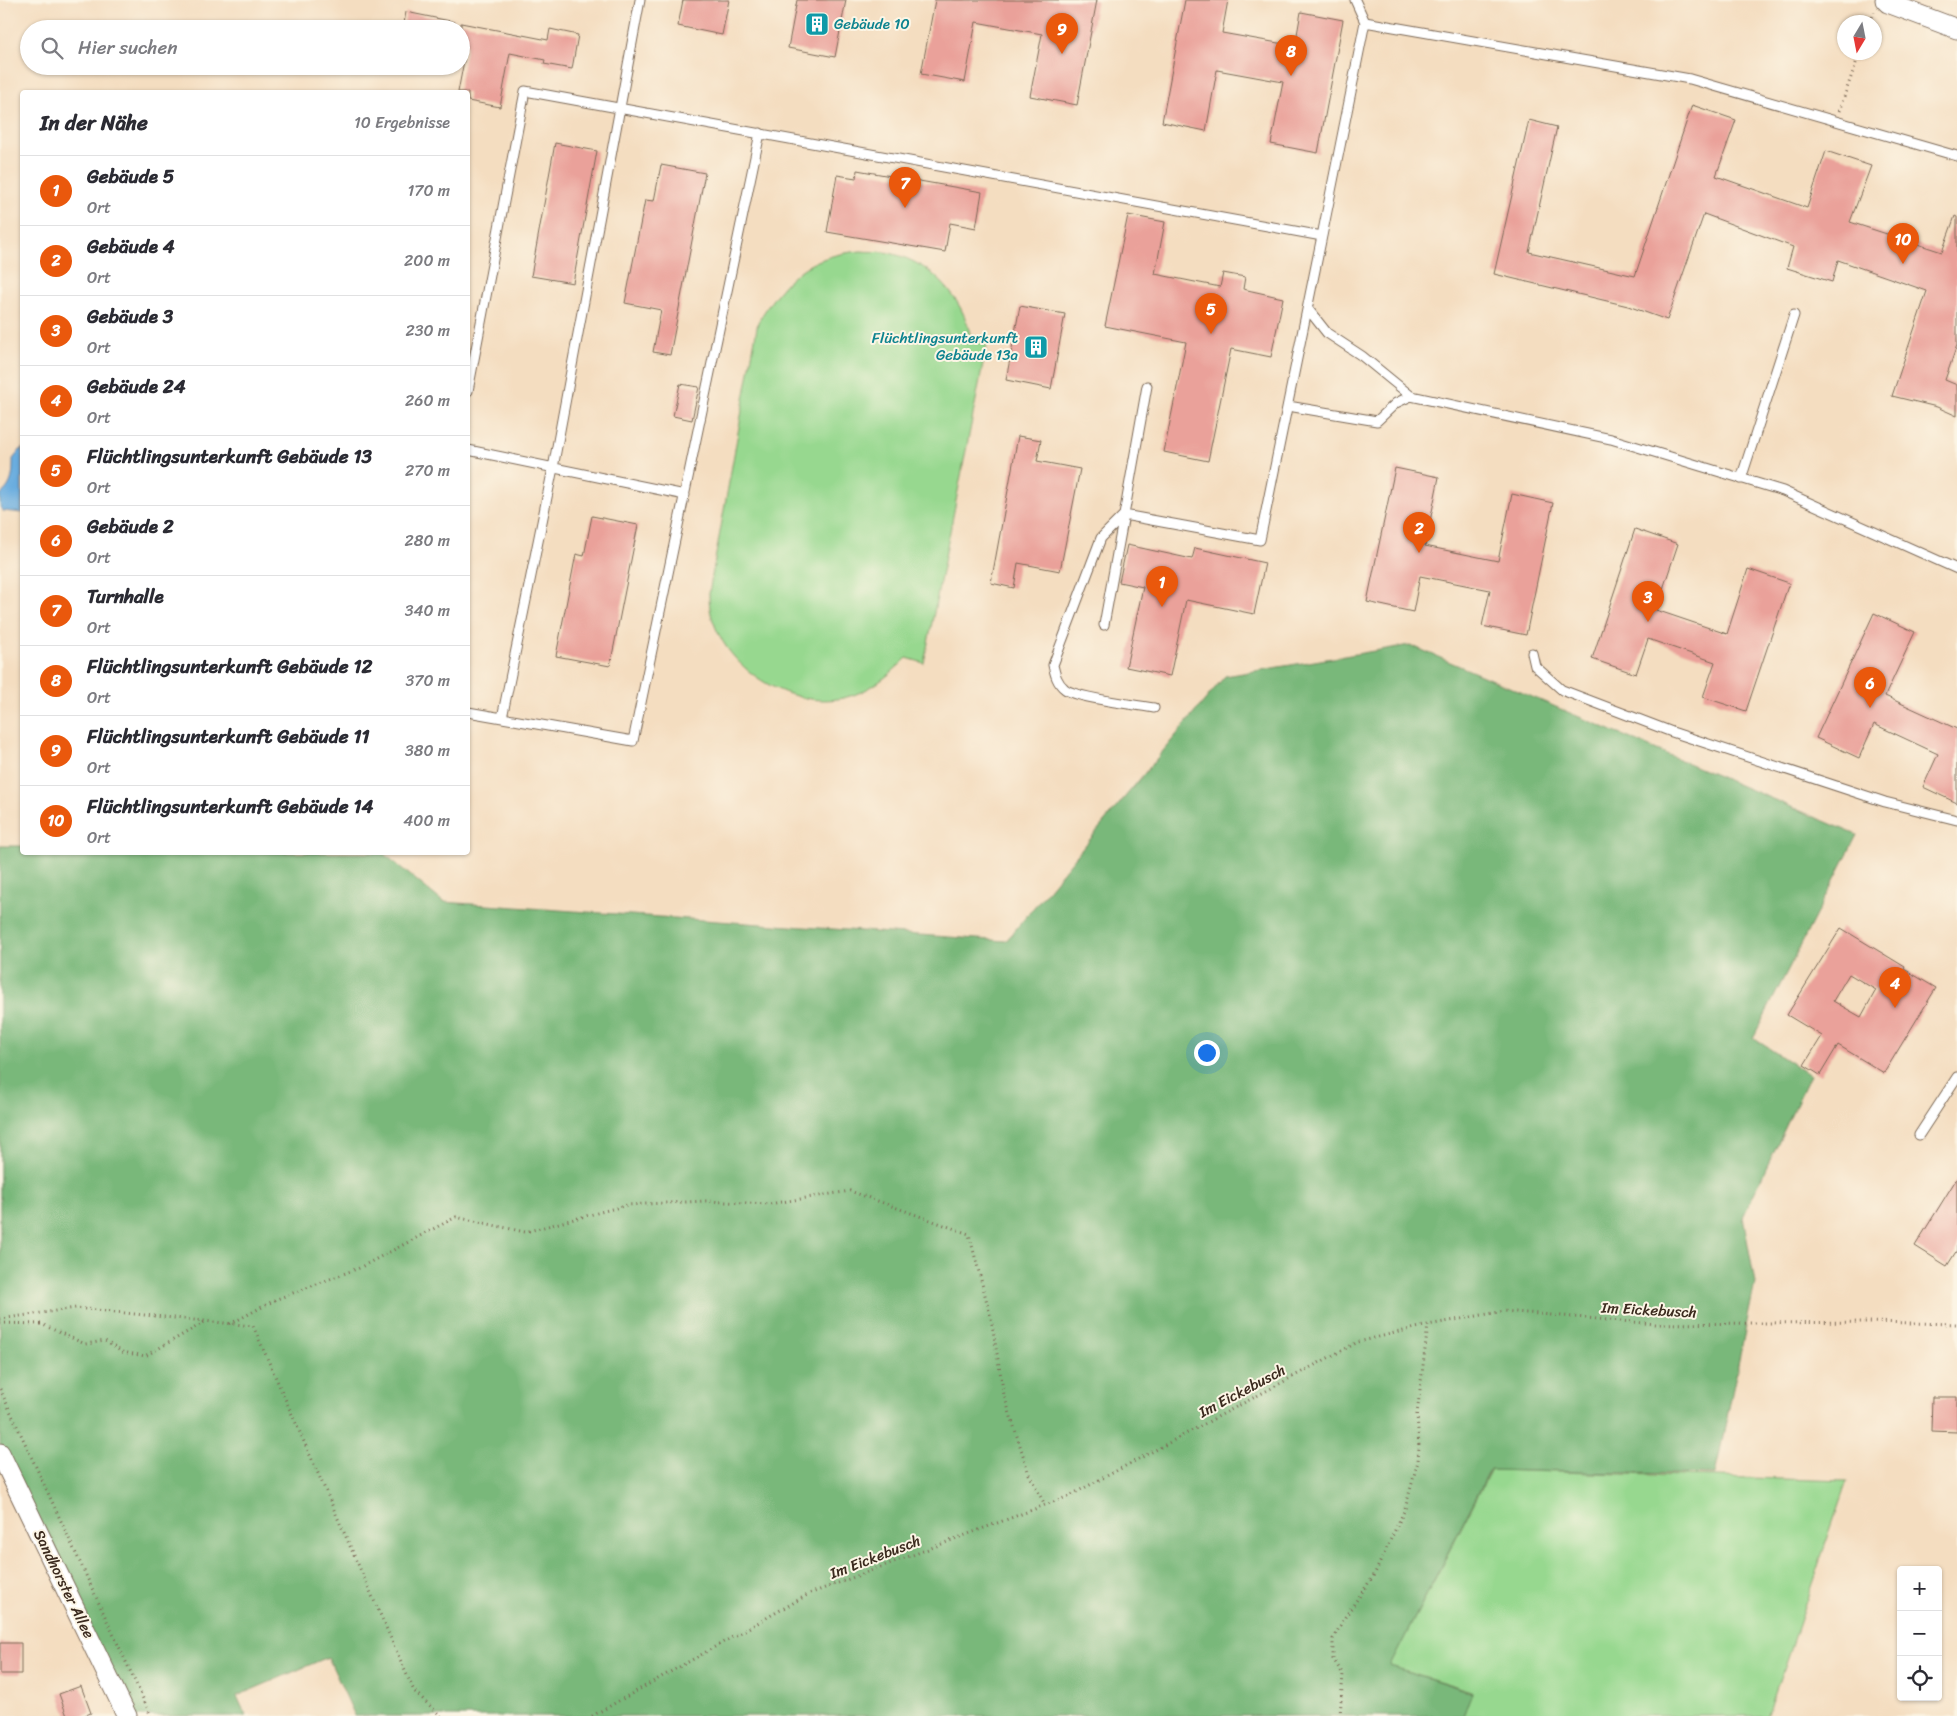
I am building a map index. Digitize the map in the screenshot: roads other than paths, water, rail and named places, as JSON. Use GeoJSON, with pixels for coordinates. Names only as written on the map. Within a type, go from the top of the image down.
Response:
{"type":"FeatureCollection","features":[{"type":"Feature","properties":{"kind":"street"},"geometry":{"type":"LineString","coordinates":[[1885,0],[1888,3],[1957,29]]}},
{"type":"Feature","properties":{"kind":"street","name":"Sandhorster Allee"},"geometry":{"type":"LineString","coordinates":[[0,1453],[127,1716]]}},
{"type":"Feature","properties":{"kind":"lane"},"geometry":{"type":"LineString","coordinates":[[502,718],[553,468],[640,0]]}},
{"type":"Feature","properties":{"kind":"lane"},"geometry":{"type":"LineString","coordinates":[[1124,515],[1260,540],[1366,22],[1355,0]]}},
{"type":"Feature","properties":{"kind":"lane"},"geometry":{"type":"LineString","coordinates":[[1366,22],[1690,79],[1957,156]]}},
{"type":"Feature","properties":{"kind":"lane"},"geometry":{"type":"LineString","coordinates":[[470,381],[526,91],[1322,236]]}},
{"type":"Feature","properties":{"kind":"lane"},"geometry":{"type":"LineString","coordinates":[[470,712],[633,741],[760,133]]}},
{"type":"Feature","properties":{"kind":"lane"},"geometry":{"type":"LineString","coordinates":[[1308,309],[1327,333],[1362,356],[1411,396],[1611,439],[1783,492],[1957,569]]}},
{"type":"Feature","properties":{"kind":"lane"},"geometry":{"type":"LineString","coordinates":[[1741,479],[1794,315]]}},
{"type":"Feature","properties":{"kind":"lane"},"geometry":{"type":"LineString","coordinates":[[1104,625],[1147,386]]}},
{"type":"Feature","properties":{"kind":"lane"},"geometry":{"type":"LineString","coordinates":[[1288,406],[1376,421],[1396,404],[1411,396]]}},
{"type":"Feature","properties":{"kind":"lane"},"geometry":{"type":"LineString","coordinates":[[470,450],[685,495]]}},
{"type":"Feature","properties":{"kind":"lane"},"geometry":{"type":"LineString","coordinates":[[1124,515],[1101,538],[1053,665],[1056,678],[1065,690],[1078,695],[1154,708]]}},
{"type":"Feature","properties":{"kind":"lane"},"geometry":{"type":"LineString","coordinates":[[1532,652],[1535,666],[1562,690],[1690,738],[1885,802],[1957,820]]}},
{"type":"Feature","properties":{"kind":"lane"},"geometry":{"type":"LineString","coordinates":[[1919,1135],[1957,1077]]}},
{"type":"Feature","properties":{"kind":"water"},"geometry":{"type":"Polygon","coordinates":[[[20,450],[20,513],[3,511],[0,506],[0,495],[10,483],[13,459],[20,450]]]}},
{"type":"Feature","properties":{"kind":"place","name":"Gebäude 10"},"geometry":{"type":"Point","coordinates":[817,24]}},
{"type":"Feature","properties":{"kind":"place","name":"Flüchtlingsunterkunft Gebäude 11"},"geometry":{"type":"Point","coordinates":[1062,54]}},
{"type":"Feature","properties":{"kind":"place","name":"Flüchtlingsunterkunft Gebäude 12"},"geometry":{"type":"Point","coordinates":[1291,76]}},
{"type":"Feature","properties":{"kind":"place","name":"Turnhalle"},"geometry":{"type":"Point","coordinates":[905,208]}},
{"type":"Feature","properties":{"kind":"place","name":"Flüchtlingsunterkunft Gebäude 14"},"geometry":{"type":"Point","coordinates":[1903,264]}},
{"type":"Feature","properties":{"kind":"place","name":"Flüchtlingsunterkunft Gebäude 13"},"geometry":{"type":"Point","coordinates":[1211,334]}},
{"type":"Feature","properties":{"kind":"place","name":"Flüchtlingsunterkunft Gebäude 13a"},"geometry":{"type":"Point","coordinates":[1036,347]}},
{"type":"Feature","properties":{"kind":"place","name":"Gebäude 4"},"geometry":{"type":"Point","coordinates":[1419,553]}},
{"type":"Feature","properties":{"kind":"place","name":"Gebäude 5"},"geometry":{"type":"Point","coordinates":[1162,607]}},
{"type":"Feature","properties":{"kind":"place","name":"Gebäude 3"},"geometry":{"type":"Point","coordinates":[1648,622]}},
{"type":"Feature","properties":{"kind":"place","name":"Gebäude 2"},"geometry":{"type":"Point","coordinates":[1870,708]}},
{"type":"Feature","properties":{"kind":"place","name":"Gebäude 24"},"geometry":{"type":"Point","coordinates":[1895,1008]}}]}
